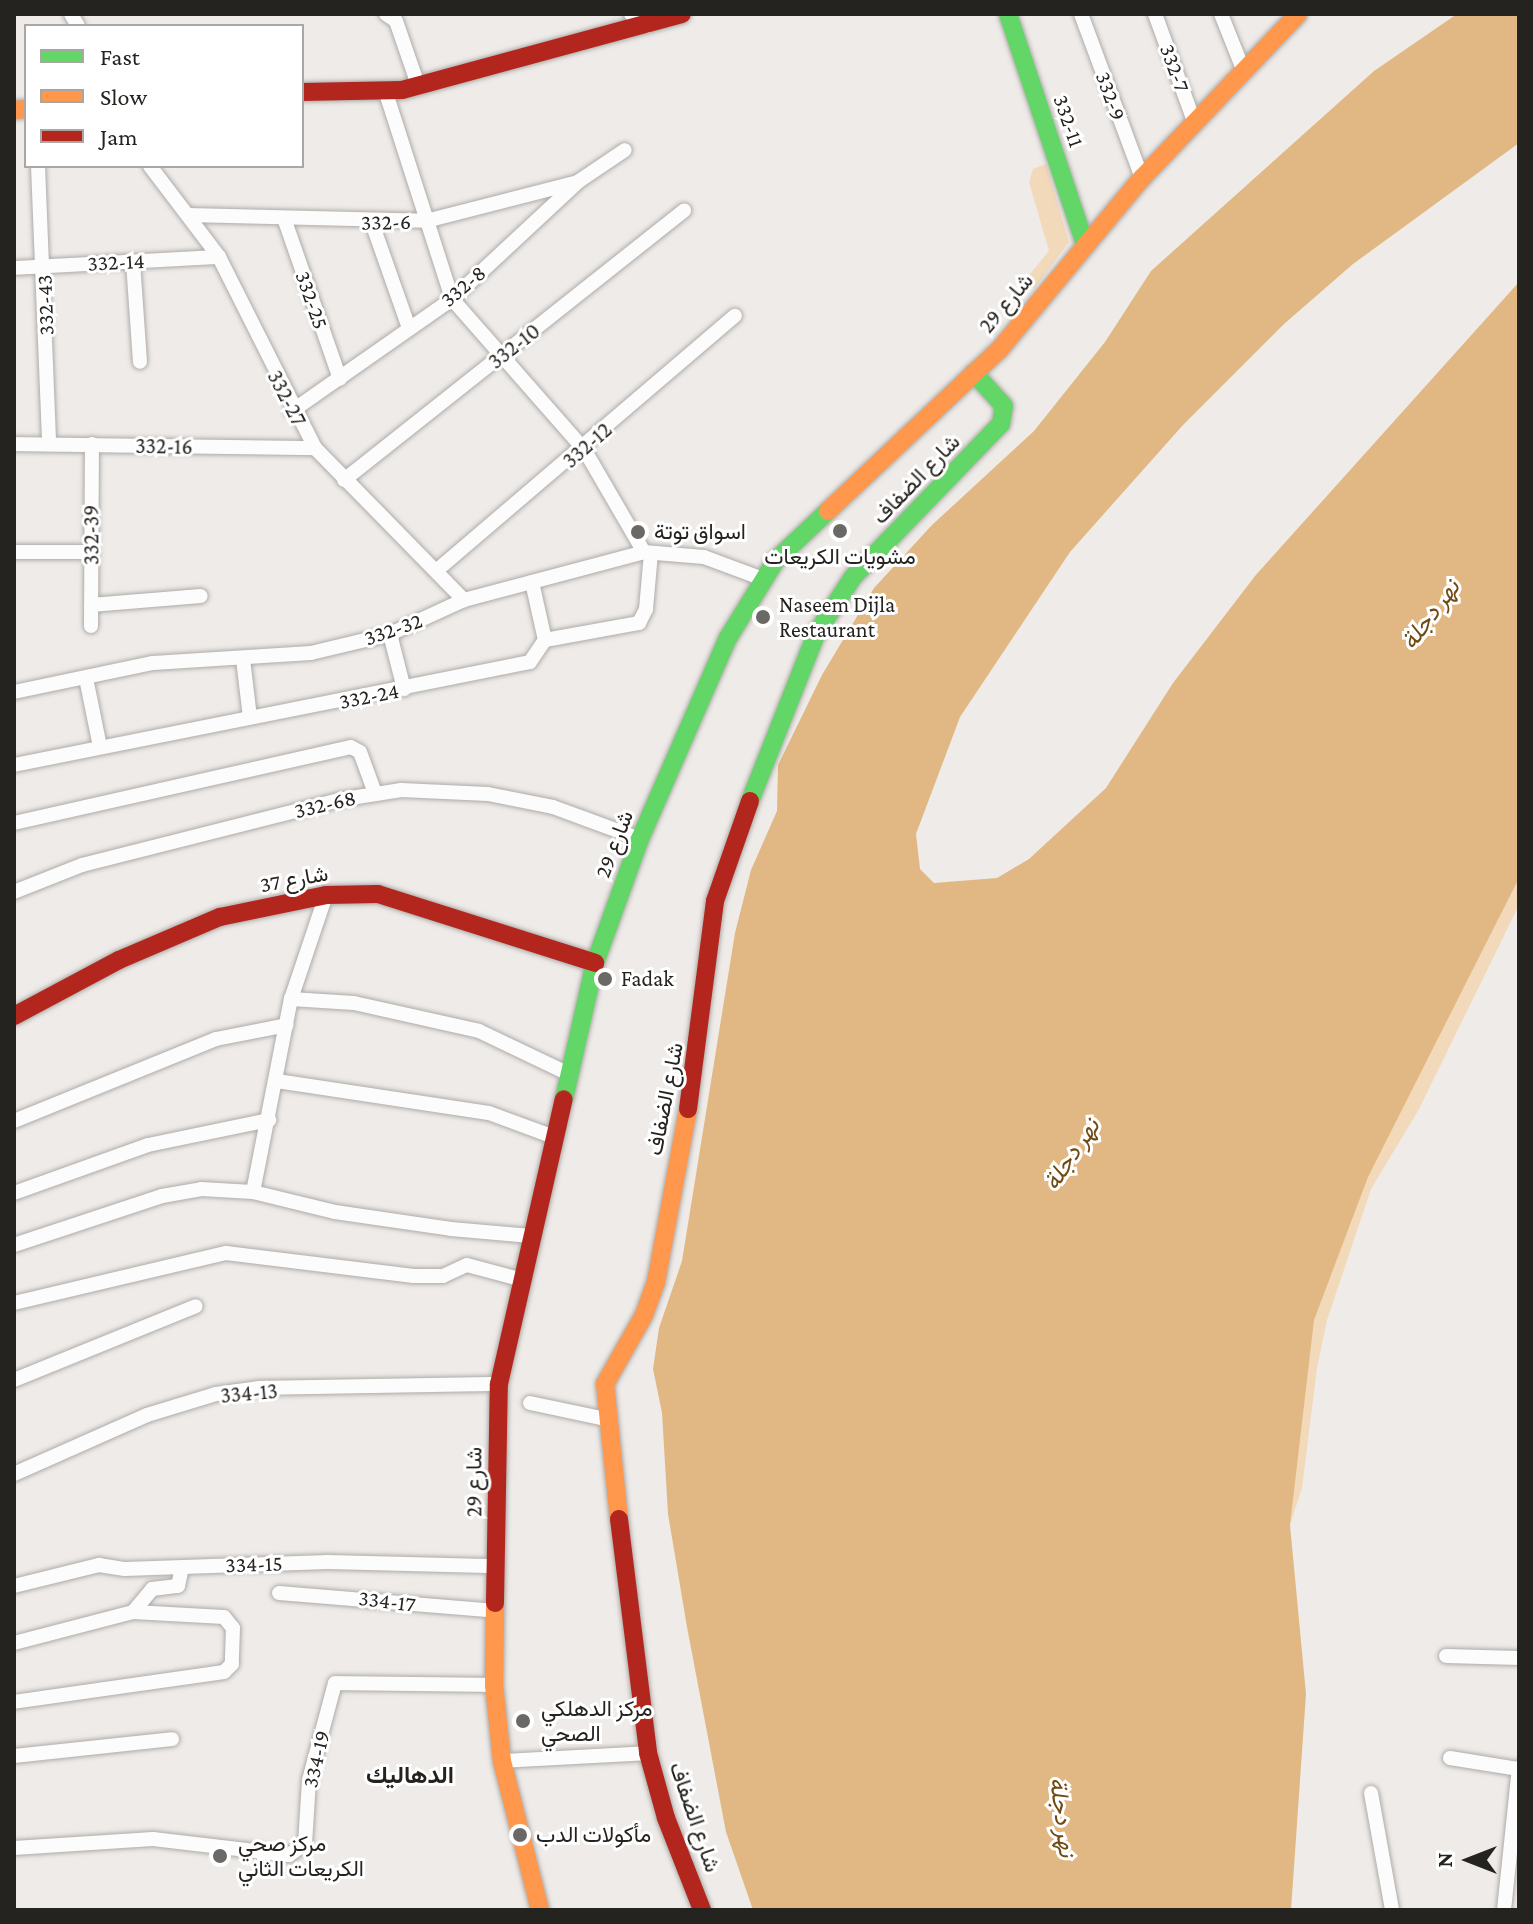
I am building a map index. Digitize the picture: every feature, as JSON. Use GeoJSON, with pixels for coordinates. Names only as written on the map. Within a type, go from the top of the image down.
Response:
{"type":"FeatureCollection","features":[{"type":"Feature","properties":{"kind":"street"},"geometry":{"type":"LineString","coordinates":[[386,14],[396,21],[418,85]]}},
{"type":"Feature","properties":{"kind":"street"},"geometry":{"type":"LineString","coordinates":[[631,14],[647,26]]}},
{"type":"Feature","properties":{"kind":"street"},"geometry":{"type":"LineString","coordinates":[[304,92],[386,93],[647,26],[682,14]]}},
{"type":"Feature","properties":{"kind":"street","name":"332-11"},"geometry":{"type":"LineString","coordinates":[[1008,14],[1085,244]]}},
{"type":"Feature","properties":{"kind":"street","name":"332-9"},"geometry":{"type":"LineString","coordinates":[[1081,14],[1142,178]]}},
{"type":"Feature","properties":{"kind":"street","name":"332-7"},"geometry":{"type":"LineString","coordinates":[[1155,14],[1194,121]]}},
{"type":"Feature","properties":{"kind":"street"},"geometry":{"type":"LineString","coordinates":[[1221,14],[1243,69]]}},
{"type":"Feature","properties":{"kind":"street","name":"شارع 29"},"geometry":{"type":"LineString","coordinates":[[540,1910],[502,1761],[494,1685],[499,1384],[595,963],[640,839],[728,638],[763,579],[791,543],[1013,335],[1142,178],[1292,16]]}},
{"type":"Feature","properties":{"kind":"street"},"geometry":{"type":"LineString","coordinates":[[386,93],[452,299],[584,449],[648,553],[646,609],[639,623],[545,640],[532,582]]}},
{"type":"Feature","properties":{"kind":"street","name":"332-8"},"geometry":{"type":"LineString","coordinates":[[292,411],[452,299],[579,181],[625,150]]}},
{"type":"Feature","properties":{"kind":"street","name":"332-43"},"geometry":{"type":"LineString","coordinates":[[38,168],[49,444]]}},
{"type":"Feature","properties":{"kind":"street","name":"332-27"},"geometry":{"type":"LineString","coordinates":[[152,168],[219,257],[292,411],[315,448],[464,600]]}},
{"type":"Feature","properties":{"kind":"street","name":"332-6"},"geometry":{"type":"LineString","coordinates":[[188,215],[285,221],[426,221],[579,181]]}},
{"type":"Feature","properties":{"kind":"street","name":"332-10"},"geometry":{"type":"LineString","coordinates":[[344,480],[684,211]]}},
{"type":"Feature","properties":{"kind":"street","name":"332-25"},"geometry":{"type":"LineString","coordinates":[[285,221],[340,379]]}},
{"type":"Feature","properties":{"kind":"street"},"geometry":{"type":"LineString","coordinates":[[372,223],[409,328]]}},
{"type":"Feature","properties":{"kind":"street","name":"332-14"},"geometry":{"type":"LineString","coordinates":[[14,268],[219,257]]}},
{"type":"Feature","properties":{"kind":"street"},"geometry":{"type":"LineString","coordinates":[[133,262],[140,362]]}},
{"type":"Feature","properties":{"kind":"street","name":"332-12"},"geometry":{"type":"LineString","coordinates":[[436,571],[584,449],[735,316]]}},
{"type":"Feature","properties":{"kind":"street","name":"شارع الضفاف"},"geometry":{"type":"LineString","coordinates":[[702,1910],[666,1818],[648,1753],[606,1419],[606,1379],[644,1315],[656,1282],[700,1047],[715,901],[778,722],[816,634],[853,577],[1001,424],[1004,406],[974,373]]}},
{"type":"Feature","properties":{"kind":"street","name":"332-16"},"geometry":{"type":"LineString","coordinates":[[14,444],[315,448]]}},
{"type":"Feature","properties":{"kind":"street","name":"332-39"},"geometry":{"type":"LineString","coordinates":[[91,626],[92,444]]}},
{"type":"Feature","properties":{"kind":"street"},"geometry":{"type":"LineString","coordinates":[[14,552],[91,552]]}},
{"type":"Feature","properties":{"kind":"street","name":"332-32"},"geometry":{"type":"LineString","coordinates":[[14,692],[153,663],[311,653],[390,634],[464,600],[648,553],[704,557],[763,579]]}},
{"type":"Feature","properties":{"kind":"street"},"geometry":{"type":"LineString","coordinates":[[91,605],[201,596]]}},
{"type":"Feature","properties":{"kind":"street"},"geometry":{"type":"LineString","coordinates":[[390,634],[404,689]]}},
{"type":"Feature","properties":{"kind":"street","name":"332-24"},"geometry":{"type":"LineString","coordinates":[[14,765],[530,662],[545,640]]}},
{"type":"Feature","properties":{"kind":"street"},"geometry":{"type":"LineString","coordinates":[[243,659],[250,718]]}},
{"type":"Feature","properties":{"kind":"street"},"geometry":{"type":"LineString","coordinates":[[86,678],[100,747]]}},
{"type":"Feature","properties":{"kind":"street"},"geometry":{"type":"LineString","coordinates":[[14,823],[351,747],[360,752],[375,793]]}},
{"type":"Feature","properties":{"kind":"street","name":"332-68"},"geometry":{"type":"LineString","coordinates":[[14,892],[82,865],[375,793],[488,794],[553,807],[640,839]]}},
{"type":"Feature","properties":{"kind":"street","name":"شارع 37"},"geometry":{"type":"LineString","coordinates":[[14,1016],[119,960],[220,917],[326,895],[378,894],[595,963]]}},
{"type":"Feature","properties":{"kind":"street"},"geometry":{"type":"LineString","coordinates":[[253,1192],[291,999],[326,895]]}},
{"type":"Feature","properties":{"kind":"street"},"geometry":{"type":"LineString","coordinates":[[291,999],[354,1003],[479,1031],[569,1074]]}},
{"type":"Feature","properties":{"kind":"street"},"geometry":{"type":"LineString","coordinates":[[14,1121],[216,1039],[287,1025]]}},
{"type":"Feature","properties":{"kind":"street"},"geometry":{"type":"LineString","coordinates":[[277,1081],[489,1113],[554,1137]]}},
{"type":"Feature","properties":{"kind":"street"},"geometry":{"type":"LineString","coordinates":[[14,1193],[148,1145],[269,1120]]}},
{"type":"Feature","properties":{"kind":"street"},"geometry":{"type":"LineString","coordinates":[[14,1245],[162,1196],[201,1189],[253,1192],[335,1212],[531,1236]]}},
{"type":"Feature","properties":{"kind":"street"},"geometry":{"type":"LineString","coordinates":[[14,1303],[226,1253],[414,1276],[443,1276],[467,1265],[523,1280]]}},
{"type":"Feature","properties":{"kind":"street"},"geometry":{"type":"LineString","coordinates":[[14,1380],[196,1306]]}},
{"type":"Feature","properties":{"kind":"street","name":"334-13"},"geometry":{"type":"LineString","coordinates":[[14,1474],[147,1415],[216,1394],[260,1388],[499,1384]]}},
{"type":"Feature","properties":{"kind":"street"},"geometry":{"type":"LineString","coordinates":[[530,1403],[606,1419]]}},
{"type":"Feature","properties":{"kind":"street","name":"334-15"},"geometry":{"type":"LineString","coordinates":[[14,1586],[87,1565],[182,1567],[328,1562],[497,1566]]}},
{"type":"Feature","properties":{"kind":"street"},"geometry":{"type":"LineString","coordinates":[[133,1612],[152,1589],[178,1586],[182,1567]]}},
{"type":"Feature","properties":{"kind":"street","name":"334-17"},"geometry":{"type":"LineString","coordinates":[[279,1593],[496,1611]]}},
{"type":"Feature","properties":{"kind":"street"},"geometry":{"type":"LineString","coordinates":[[14,1643],[133,1612],[230,1619],[230,1668],[14,1702]]}},
{"type":"Feature","properties":{"kind":"street"},"geometry":{"type":"LineString","coordinates":[[1446,1656],[1519,1658]]}},
{"type":"Feature","properties":{"kind":"street","name":"334-19"},"geometry":{"type":"LineString","coordinates":[[14,1848],[153,1839],[289,1855],[305,1844],[309,1780],[335,1683],[494,1685]]}},
{"type":"Feature","properties":{"kind":"street"},"geometry":{"type":"LineString","coordinates":[[14,1756],[172,1739]]}},
{"type":"Feature","properties":{"kind":"street"},"geometry":{"type":"LineString","coordinates":[[502,1761],[648,1753]]}},
{"type":"Feature","properties":{"kind":"street"},"geometry":{"type":"LineString","coordinates":[[1450,1758],[1519,1768],[1504,1910]]}},
{"type":"Feature","properties":{"kind":"street"},"geometry":{"type":"LineString","coordinates":[[1371,1793],[1392,1910]]}},
{"type":"Feature","properties":{"kind":"shaded area"},"geometry":{"type":"Polygon","coordinates":[[[1046,164],[1069,242],[1034,289],[1026,279],[1049,251],[1029,182],[1033,169],[1046,164]]]}},
{"type":"Feature","properties":{"kind":"shaded area"},"geometry":{"type":"Polygon","coordinates":[[[1519,784],[1519,905],[1418,1111],[1371,1189],[1327,1320],[1317,1368],[1302,1488],[1290,1525],[1291,1910],[1263,1482],[1330,1256],[1519,784]]]}},
{"type":"Feature","properties":{"kind":"water","name":"نهر دجلة"},"geometry":{"type":"Polygon","coordinates":[[[1457,14],[1519,14],[1519,143],[1353,264],[1284,324],[1183,425],[1070,552],[960,717],[916,834],[920,869],[934,883],[997,878],[1029,859],[1106,788],[1173,683],[1255,576],[1519,282],[1519,878],[1368,1177],[1314,1320],[1290,1525],[1306,1694],[1291,1910],[753,1910],[726,1832],[687,1627],[668,1514],[662,1413],[653,1369],[659,1328],[682,1261],[735,933],[751,870],[777,811],[778,765],[822,675],[874,588],[932,525],[1034,431],[1105,342],[1151,271],[1374,71],[1457,14]]]}},
{"type":"Feature","properties":{"kind":"traffic: fast"},"geometry":{"type":"LineString","coordinates":[[1008,14],[1085,244]]}},
{"type":"Feature","properties":{"kind":"traffic: fast"},"geometry":{"type":"LineString","coordinates":[[750,801],[816,634],[853,577],[1001,424],[1004,406],[974,373]]}},
{"type":"Feature","properties":{"kind":"traffic: fast"},"geometry":{"type":"LineString","coordinates":[[564,1099],[595,963],[640,839],[728,638],[776,560],[828,511]]}},
{"type":"Feature","properties":{"kind":"traffic: slow"},"geometry":{"type":"LineString","coordinates":[[828,511],[999,350],[1142,178],[1298,14]]}},
{"type":"Feature","properties":{"kind":"traffic: slow"},"geometry":{"type":"LineString","coordinates":[[14,110],[24,109]]}},
{"type":"Feature","properties":{"kind":"traffic: slow"},"geometry":{"type":"LineString","coordinates":[[619,1519],[605,1384],[644,1315],[656,1282],[688,1109]]}},
{"type":"Feature","properties":{"kind":"traffic: slow"},"geometry":{"type":"LineString","coordinates":[[495,1603],[494,1685],[502,1761],[540,1910]]}},
{"type":"Feature","properties":{"kind":"traffic: jam"},"geometry":{"type":"LineString","coordinates":[[304,92],[402,90],[682,14]]}},
{"type":"Feature","properties":{"kind":"traffic: jam"},"geometry":{"type":"LineString","coordinates":[[688,1109],[715,901],[750,801]]}},
{"type":"Feature","properties":{"kind":"traffic: jam"},"geometry":{"type":"LineString","coordinates":[[14,1016],[119,960],[220,917],[326,895],[378,894],[595,963]]}},
{"type":"Feature","properties":{"kind":"traffic: jam"},"geometry":{"type":"LineString","coordinates":[[495,1603],[499,1384],[564,1099]]}},
{"type":"Feature","properties":{"kind":"traffic: jam"},"geometry":{"type":"LineString","coordinates":[[619,1519],[648,1753],[666,1818],[702,1910]]}},
{"type":"Feature","properties":{"kind":"place","name":"مشويات الكريعات"},"geometry":{"type":"Point","coordinates":[840,531]}},
{"type":"Feature","properties":{"kind":"place","name":"اسواق توتة"},"geometry":{"type":"Point","coordinates":[638,532]}},
{"type":"Feature","properties":{"kind":"place","name":"Naseem Dijla Restaurant"},"geometry":{"type":"Point","coordinates":[763,617]}},
{"type":"Feature","properties":{"kind":"place","name":"Fadak"},"geometry":{"type":"Point","coordinates":[605,979]}},
{"type":"Feature","properties":{"kind":"place","name":"مركز الدهلكي الصحي"},"geometry":{"type":"Point","coordinates":[523,1721]}},
{"type":"Feature","properties":{"kind":"place","name":"مأكولات الدب"},"geometry":{"type":"Point","coordinates":[520,1835]}},
{"type":"Feature","properties":{"kind":"place","name":"مركز صحي الكريعات الثاني"},"geometry":{"type":"Point","coordinates":[220,1856]}},
{"type":"Feature","properties":{"kind":"district","name":"الدهاليك"},"geometry":{"type":"Point","coordinates":[410,1775]}}]}
